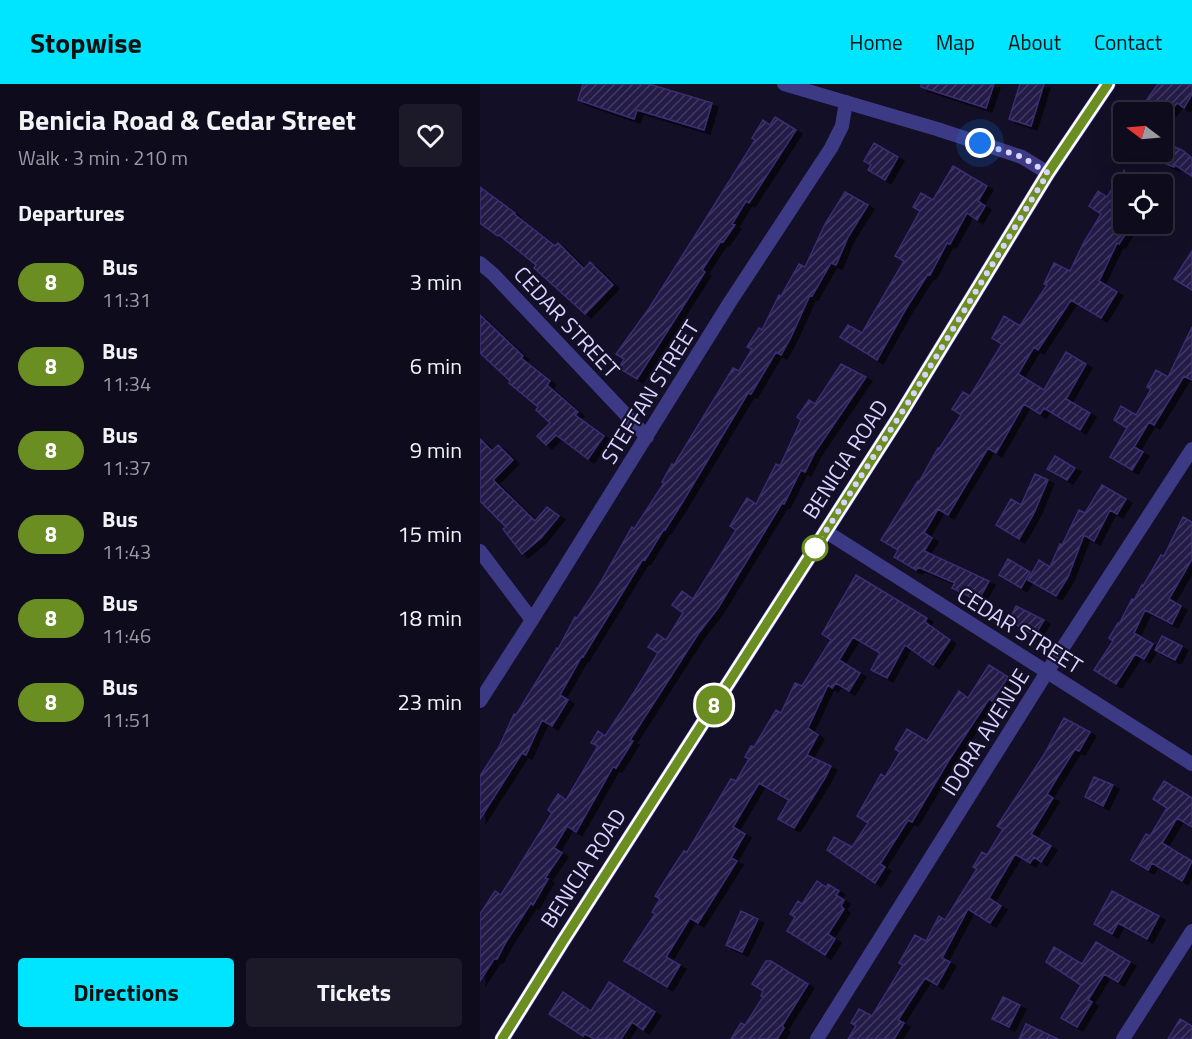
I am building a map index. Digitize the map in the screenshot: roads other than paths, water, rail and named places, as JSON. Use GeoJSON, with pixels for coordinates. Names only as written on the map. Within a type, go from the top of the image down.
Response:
{"type":"FeatureCollection","features":[{"type":"Feature","properties":{"kind":"main road","name":"BENICIA ROAD"},"geometry":{"type":"LineString","coordinates":[[502,1039],[905,408],[1048,173],[1108,84]]}},
{"type":"Feature","properties":{"kind":"street"},"geometry":{"type":"LineString","coordinates":[[784,84],[1022,157],[1048,173]]}},
{"type":"Feature","properties":{"kind":"street","name":"STEFFAN STREET"},"geometry":{"type":"LineString","coordinates":[[480,701],[730,302],[831,148],[842,126],[846,102]]}},
{"type":"Feature","properties":{"kind":"street","name":"CEDAR STREET"},"geometry":{"type":"LineString","coordinates":[[480,263],[494,274],[647,437]]}},
{"type":"Feature","properties":{"kind":"street","name":"IDORA AVENUE"},"geometry":{"type":"LineString","coordinates":[[817,1039],[1047,672],[1192,449]]}},
{"type":"Feature","properties":{"kind":"street","name":"CEDAR STREET"},"geometry":{"type":"LineString","coordinates":[[825,531],[1192,764]]}},
{"type":"Feature","properties":{"kind":"street"},"geometry":{"type":"LineString","coordinates":[[480,551],[532,620]]}},
{"type":"Feature","properties":{"kind":"street"},"geometry":{"type":"LineString","coordinates":[[1123,1039],[1192,931]]}}]}
